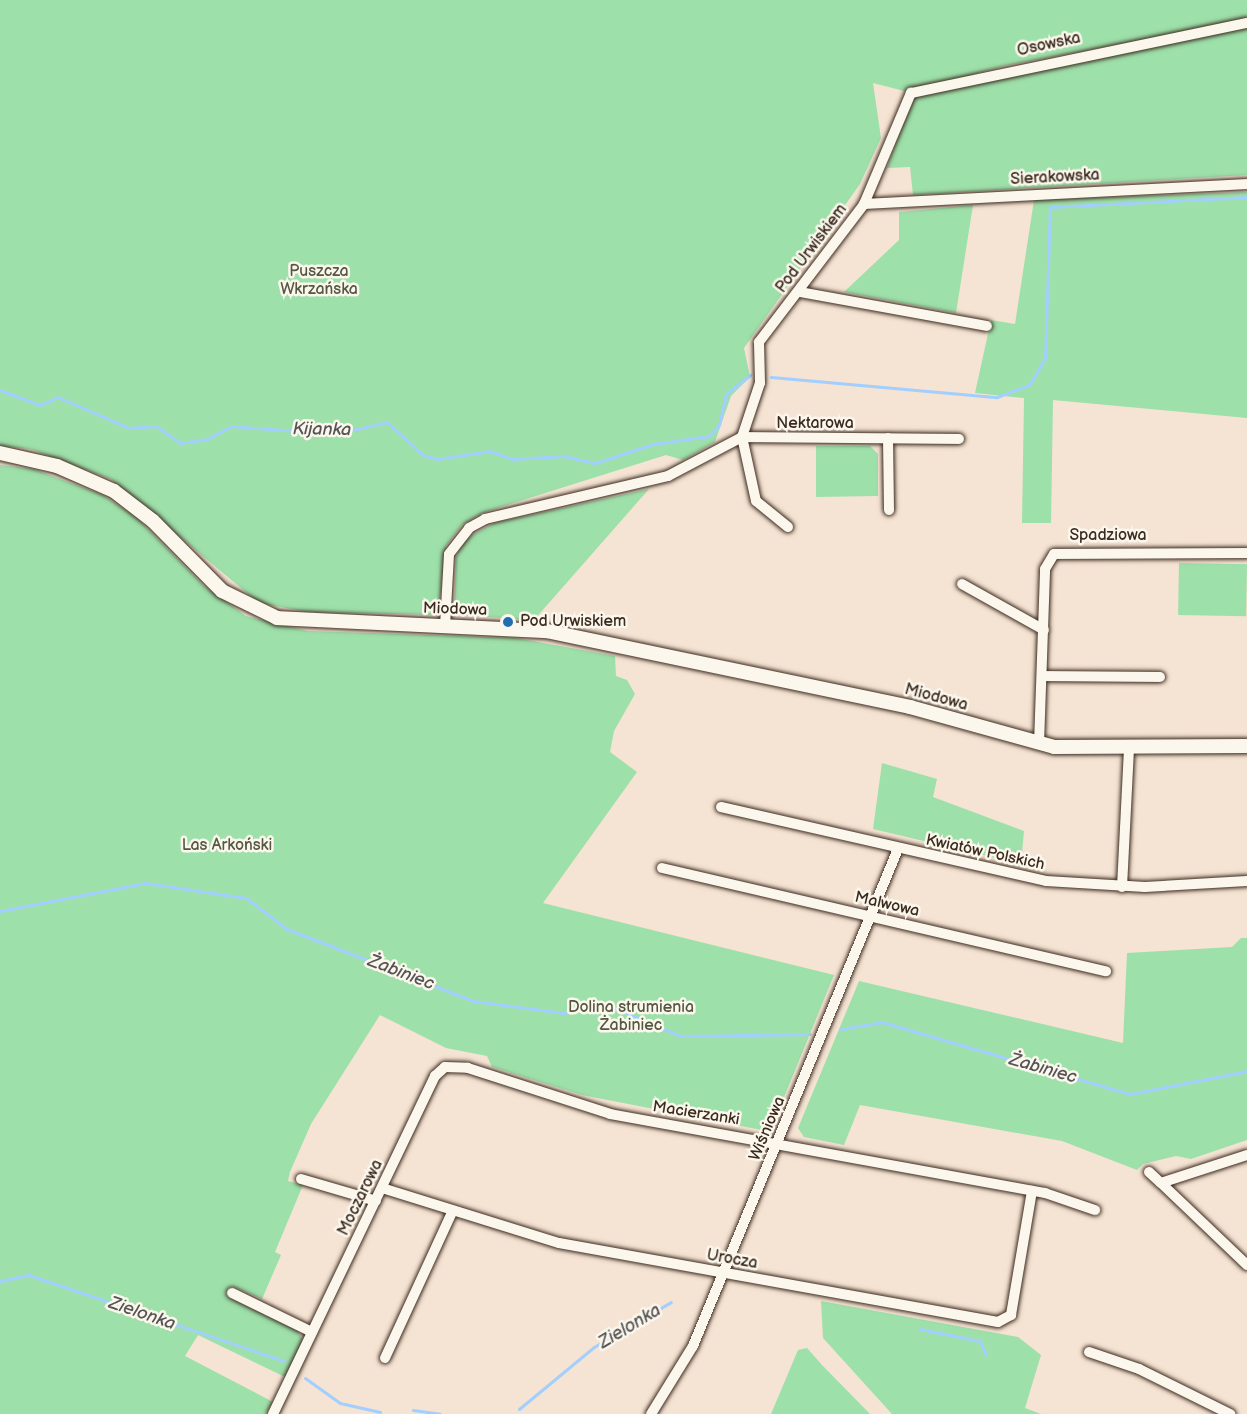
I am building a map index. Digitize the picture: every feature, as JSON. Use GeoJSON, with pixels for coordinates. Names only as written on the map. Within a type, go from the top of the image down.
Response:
{"type":"FeatureCollection","features":[{"type":"Feature","properties":{"kind":"street","name":"Osowska"},"geometry":{"type":"LineString","coordinates":[[888,142],[911,93],[1247,23]]}},
{"type":"Feature","properties":{"kind":"street","name":"Pod Urwiskiem"},"geometry":{"type":"LineString","coordinates":[[742,437],[760,383],[759,342],[800,292],[864,204],[888,142]]}},
{"type":"Feature","properties":{"kind":"street","name":"Sierakowska"},"geometry":{"type":"LineString","coordinates":[[864,204],[1247,183]]}},
{"type":"Feature","properties":{"kind":"street"},"geometry":{"type":"LineString","coordinates":[[800,292],[987,326]]}},
{"type":"Feature","properties":{"kind":"street"},"geometry":{"type":"LineString","coordinates":[[445,626],[449,554],[469,528],[484,519],[668,476],[742,437],[756,501],[788,527]]}},
{"type":"Feature","properties":{"kind":"street","name":"Nektarowa"},"geometry":{"type":"LineString","coordinates":[[742,437],[959,439]]}},
{"type":"Feature","properties":{"kind":"street"},"geometry":{"type":"LineString","coordinates":[[888,438],[890,510]]}},
{"type":"Feature","properties":{"kind":"street","name":"Miodowa"},"geometry":{"type":"LineString","coordinates":[[0,453],[57,466],[120,494],[222,591],[259,612],[296,621],[445,626],[564,634],[910,707],[1039,744],[1129,748],[1247,746]]}},
{"type":"Feature","properties":{"kind":"street","name":"Spadziowa"},"geometry":{"type":"LineString","coordinates":[[1039,744],[1046,569],[1058,551],[1247,553]]}},
{"type":"Feature","properties":{"kind":"street"},"geometry":{"type":"LineString","coordinates":[[962,584],[1044,630]]}},
{"type":"Feature","properties":{"kind":"street"},"geometry":{"type":"LineString","coordinates":[[1043,676],[1160,677]]}},
{"type":"Feature","properties":{"kind":"street"},"geometry":{"type":"LineString","coordinates":[[1122,887],[1129,748]]}},
{"type":"Feature","properties":{"kind":"street","name":"Kwiatów Polskich"},"geometry":{"type":"LineString","coordinates":[[721,807],[1036,880],[1122,887],[1247,881]]}},
{"type":"Feature","properties":{"kind":"street","name":"Wiśniowa"},"geometry":{"type":"LineString","coordinates":[[651,1414],[684,1366],[872,917],[898,849]]}},
{"type":"Feature","properties":{"kind":"street","name":"Malwowa"},"geometry":{"type":"LineString","coordinates":[[662,868],[1106,971]]}},
{"type":"Feature","properties":{"kind":"street","name":"Macierzanki"},"geometry":{"type":"LineString","coordinates":[[435,1076],[445,1067],[460,1066],[594,1110],[1032,1191],[1095,1210]]}},
{"type":"Feature","properties":{"kind":"street","name":"Moczarowa"},"geometry":{"type":"LineString","coordinates":[[273,1414],[435,1076]]}},
{"type":"Feature","properties":{"kind":"street"},"geometry":{"type":"LineString","coordinates":[[1161,1183],[1247,1155]]}},
{"type":"Feature","properties":{"kind":"street"},"geometry":{"type":"LineString","coordinates":[[1149,1172],[1247,1265]]}},
{"type":"Feature","properties":{"kind":"street"},"geometry":{"type":"LineString","coordinates":[[301,1179],[376,1200]]}},
{"type":"Feature","properties":{"kind":"street","name":"Urocza"},"geometry":{"type":"LineString","coordinates":[[382,1188],[559,1244],[998,1322],[1008,1319],[1032,1191]]}},
{"type":"Feature","properties":{"kind":"street"},"geometry":{"type":"LineString","coordinates":[[385,1358],[452,1212]]}},
{"type":"Feature","properties":{"kind":"street"},"geometry":{"type":"LineString","coordinates":[[232,1293],[312,1332]]}},
{"type":"Feature","properties":{"kind":"street"},"geometry":{"type":"LineString","coordinates":[[1089,1352],[1139,1369],[1230,1414]]}},
{"type":"Feature","properties":{"kind":"green space","name":"Puszcza Wkrzańska"},"geometry":{"type":"Polygon","coordinates":[[[0,0],[1247,0],[1247,20],[1004,66],[908,92],[873,83],[881,138],[860,184],[744,348],[750,377],[731,396],[715,442],[683,460],[666,455],[482,513],[462,525],[446,546],[438,615],[308,612],[259,603],[111,479],[30,449],[0,446],[0,0]]]}},
{"type":"Feature","properties":{"kind":"green space"},"geometry":{"type":"Polygon","coordinates":[[[1247,28],[1247,175],[913,195],[910,167],[887,168],[914,94],[1247,28]]]}},
{"type":"Feature","properties":{"kind":"green space"},"geometry":{"type":"Polygon","coordinates":[[[1247,192],[1247,418],[1053,400],[1051,523],[1022,523],[1024,398],[975,393],[991,320],[1015,324],[1034,200],[1247,192]]]}},
{"type":"Feature","properties":{"kind":"green space"},"geometry":{"type":"Polygon","coordinates":[[[973,205],[956,313],[844,292],[899,240],[899,212],[973,205]]]}},
{"type":"Feature","properties":{"kind":"green space"},"geometry":{"type":"Polygon","coordinates":[[[816,446],[870,446],[878,454],[878,496],[816,497],[816,446]]]}},
{"type":"Feature","properties":{"kind":"green space","name":"Las Arkoński"},"geometry":{"type":"Polygon","coordinates":[[[0,465],[33,469],[103,495],[137,518],[204,586],[246,616],[308,631],[516,638],[615,656],[616,676],[627,680],[635,694],[614,731],[610,752],[637,772],[543,903],[834,975],[773,1124],[762,1130],[582,1095],[492,1067],[487,1056],[446,1048],[380,1015],[311,1124],[290,1172],[288,1181],[303,1185],[275,1252],[281,1255],[262,1299],[234,1287],[229,1298],[297,1330],[303,1340],[285,1377],[198,1335],[185,1356],[273,1402],[266,1414],[0,1414],[0,465]]]}},
{"type":"Feature","properties":{"kind":"green space"},"geometry":{"type":"Polygon","coordinates":[[[649,489],[534,620],[454,615],[456,558],[462,543],[474,534],[494,523],[649,489]]]}},
{"type":"Feature","properties":{"kind":"green space"},"geometry":{"type":"Polygon","coordinates":[[[1179,563],[1247,564],[1246,616],[1178,615],[1179,563]]]}},
{"type":"Feature","properties":{"kind":"green space"},"geometry":{"type":"Polygon","coordinates":[[[882,763],[937,779],[933,797],[1024,831],[1021,864],[873,829],[882,763]]]}},
{"type":"Feature","properties":{"kind":"green space"},"geometry":{"type":"Polygon","coordinates":[[[1241,938],[1247,938],[1247,1140],[1191,1159],[1176,1156],[1143,1164],[1137,1170],[1062,1141],[860,1105],[844,1145],[804,1137],[798,1128],[859,981],[1123,1043],[1127,953],[1232,947],[1241,938]]]}},
{"type":"Feature","properties":{"kind":"green space"},"geometry":{"type":"Polygon","coordinates":[[[821,1301],[1018,1337],[1041,1355],[1025,1408],[1041,1414],[892,1414],[823,1338],[821,1301]]]}},
{"type":"Feature","properties":{"kind":"green space"},"geometry":{"type":"Polygon","coordinates":[[[807,1348],[870,1414],[771,1414],[798,1350],[807,1348]]]}},
{"type":"Feature","properties":{"kind":"waterway"},"geometry":{"type":"LineString","coordinates":[[771,377],[997,397],[1029,385],[1045,358],[1050,207],[1247,197]]}},
{"type":"Feature","properties":{"kind":"waterway","name":"Kijanka"},"geometry":{"type":"LineString","coordinates":[[0,390],[40,405],[58,397],[129,428],[156,426],[180,443],[207,439],[231,426],[336,434],[387,422],[423,455],[437,459],[490,451],[512,459],[564,456],[595,463],[653,444],[709,436],[719,425],[726,394],[750,375]]}},
{"type":"Feature","properties":{"kind":"waterway","name":"Żabiniec"},"geometry":{"type":"LineString","coordinates":[[0,911],[146,883],[246,898],[287,929],[474,1001],[564,1013],[600,1002],[681,1036],[810,1034]]}},
{"type":"Feature","properties":{"kind":"waterway","name":"Żabiniec"},"geometry":{"type":"LineString","coordinates":[[841,1029],[882,1022],[1130,1094],[1247,1071]]}},
{"type":"Feature","properties":{"kind":"waterway","name":"Zielonka"},"geometry":{"type":"LineString","coordinates":[[0,1281],[29,1275],[284,1361]]}},
{"type":"Feature","properties":{"kind":"waterway","name":"Zielonka"},"geometry":{"type":"LineString","coordinates":[[519,1409],[594,1347],[671,1302]]}},
{"type":"Feature","properties":{"kind":"waterway"},"geometry":{"type":"LineString","coordinates":[[920,1329],[980,1341],[986,1355]]}},
{"type":"Feature","properties":{"kind":"waterway","name":"Zielonka"},"geometry":{"type":"LineString","coordinates":[[305,1378],[340,1403],[380,1412]]}},
{"type":"Feature","properties":{"kind":"waterway","name":"Zielonka"},"geometry":{"type":"LineString","coordinates":[[413,1410],[440,1414]]}},
{"type":"Feature","properties":{"kind":"place","name":"Pod Urwiskiem"},"geometry":{"type":"Point","coordinates":[508,622]}},
{"type":"Feature","properties":{"kind":"park label","name":"Dolina strumienia Żabiniec"},"geometry":{"type":"Point","coordinates":[631,1017]}}]}
